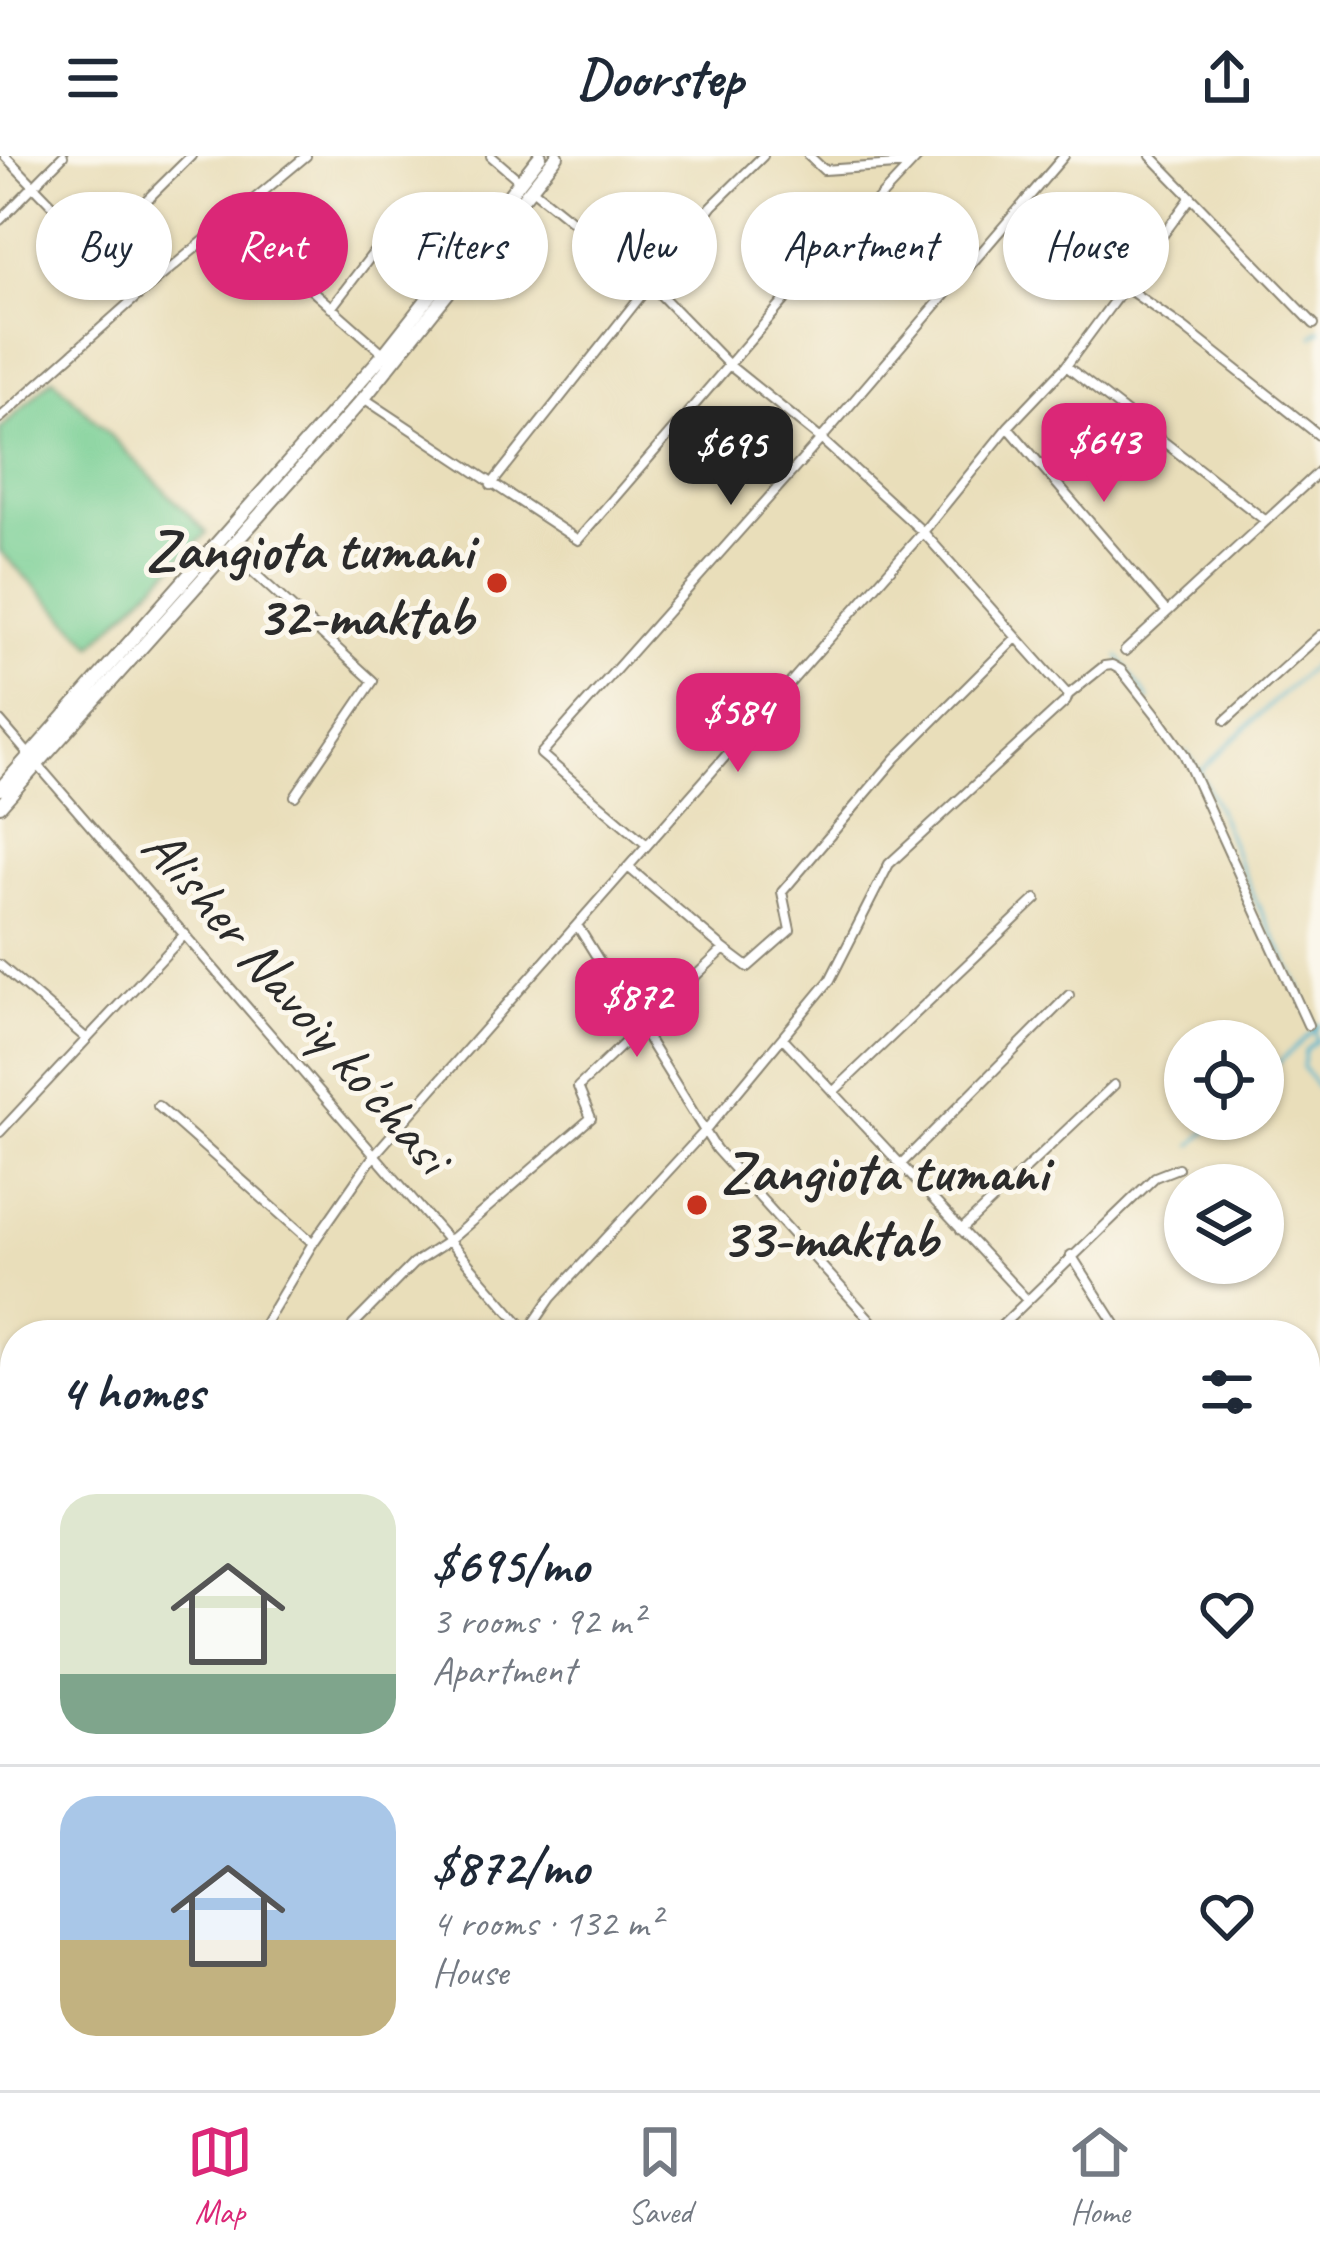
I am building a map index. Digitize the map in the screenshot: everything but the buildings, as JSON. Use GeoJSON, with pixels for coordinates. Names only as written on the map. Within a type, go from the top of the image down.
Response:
{"type":"FeatureCollection","features":[{"type":"Feature","properties":{"kind":"main road"},"geometry":{"type":"LineString","coordinates":[[0,789],[34,759],[230,551],[364,398],[526,185],[540,156]]}},
{"type":"Feature","properties":{"kind":"main road"},"geometry":{"type":"LineString","coordinates":[[520,192],[556,156]]}},
{"type":"Feature","properties":{"kind":"main road"},"geometry":{"type":"LineString","coordinates":[[0,806],[34,759],[428,300]]}},
{"type":"Feature","properties":{"kind":"street"},"geometry":{"type":"LineString","coordinates":[[5,156],[41,192]]}},
{"type":"Feature","properties":{"kind":"street"},"geometry":{"type":"LineString","coordinates":[[0,220],[63,156]]}},
{"type":"Feature","properties":{"kind":"street"},"geometry":{"type":"LineString","coordinates":[[154,192],[190,156]]}},
{"type":"Feature","properties":{"kind":"street"},"geometry":{"type":"LineString","coordinates":[[172,267],[306,156]]}},
{"type":"Feature","properties":{"kind":"street"},"geometry":{"type":"LineString","coordinates":[[491,156],[572,222]]}},
{"type":"Feature","properties":{"kind":"street"},"geometry":{"type":"LineString","coordinates":[[717,201],[763,156]]}},
{"type":"Feature","properties":{"kind":"street"},"geometry":{"type":"LineString","coordinates":[[808,156],[824,170],[916,160]]}},
{"type":"Feature","properties":{"kind":"street"},"geometry":{"type":"LineString","coordinates":[[647,845],[541,754],[1064,156]]}},
{"type":"Feature","properties":{"kind":"street"},"geometry":{"type":"LineString","coordinates":[[1151,156],[1314,324]]}},
{"type":"Feature","properties":{"kind":"street"},"geometry":{"type":"LineString","coordinates":[[364,398],[578,540],[797,286],[916,160]]}},
{"type":"Feature","properties":{"kind":"street"},"geometry":{"type":"LineString","coordinates":[[1169,226],[1191,196]]}},
{"type":"Feature","properties":{"kind":"street"},"geometry":{"type":"LineString","coordinates":[[331,308],[372,255]]}},
{"type":"Feature","properties":{"kind":"street"},"geometry":{"type":"LineString","coordinates":[[0,418],[132,300]]}},
{"type":"Feature","properties":{"kind":"street"},"geometry":{"type":"LineString","coordinates":[[325,300],[384,354]]}},
{"type":"Feature","properties":{"kind":"street"},"geometry":{"type":"LineString","coordinates":[[490,485],[639,300]]}},
{"type":"Feature","properties":{"kind":"street"},"geometry":{"type":"LineString","coordinates":[[666,300],[730,365],[923,532],[1068,695]]}},
{"type":"Feature","properties":{"kind":"street"},"geometry":{"type":"LineString","coordinates":[[267,1320],[375,1154],[923,532],[1007,427],[1066,366],[1115,300]]}},
{"type":"Feature","properties":{"kind":"street"},"geometry":{"type":"LineString","coordinates":[[1145,300],[1320,436]]}},
{"type":"Feature","properties":{"kind":"street"},"geometry":{"type":"LineString","coordinates":[[1066,366],[1266,521]]}},
{"type":"Feature","properties":{"kind":"street"},"geometry":{"type":"LineString","coordinates":[[1007,427],[1167,612]]}},
{"type":"Feature","properties":{"kind":"street"},"geometry":{"type":"LineString","coordinates":[[1125,651],[1320,471]]}},
{"type":"Feature","properties":{"kind":"street"},"geometry":{"type":"LineString","coordinates":[[230,551],[373,681],[295,796]]}},
{"type":"Feature","properties":{"kind":"street"},"geometry":{"type":"LineString","coordinates":[[1226,720],[1320,635]]}},
{"type":"Feature","properties":{"kind":"street"},"geometry":{"type":"LineString","coordinates":[[628,867],[748,967],[790,930],[782,892],[896,758],[1016,638]]}},
{"type":"Feature","properties":{"kind":"street"},"geometry":{"type":"LineString","coordinates":[[537,1320],[551,1298],[705,1131],[830,980],[890,864],[1104,666],[1121,670],[1184,754],[1308,1025]]}},
{"type":"Feature","properties":{"kind":"street","name":"Alisher Navoiy ko'chasi"},"geometry":{"type":"LineString","coordinates":[[0,721],[516,1320]]}},
{"type":"Feature","properties":{"kind":"street"},"geometry":{"type":"LineString","coordinates":[[833,1092],[1036,898]]}},
{"type":"Feature","properties":{"kind":"street"},"geometry":{"type":"LineString","coordinates":[[577,926],[716,1149],[870,1320]]}},
{"type":"Feature","properties":{"kind":"street"},"geometry":{"type":"LineString","coordinates":[[0,1132],[184,934]]}},
{"type":"Feature","properties":{"kind":"street"},"geometry":{"type":"LineString","coordinates":[[358,1320],[413,1264],[450,1240],[591,1118],[578,1087],[724,950]]}},
{"type":"Feature","properties":{"kind":"street"},"geometry":{"type":"LineString","coordinates":[[0,965],[87,1039]]}},
{"type":"Feature","properties":{"kind":"street"},"geometry":{"type":"LineString","coordinates":[[900,1165],[1069,995]]}},
{"type":"Feature","properties":{"kind":"street"},"geometry":{"type":"LineString","coordinates":[[783,1038],[1027,1300]]}},
{"type":"Feature","properties":{"kind":"street"},"geometry":{"type":"LineString","coordinates":[[961,1230],[1114,1084]]}},
{"type":"Feature","properties":{"kind":"street"},"geometry":{"type":"LineString","coordinates":[[158,1106],[313,1243]]}},
{"type":"Feature","properties":{"kind":"street"},"geometry":{"type":"LineString","coordinates":[[1007,1320],[1071,1255],[1164,1173]]}},
{"type":"Feature","properties":{"kind":"street"},"geometry":{"type":"LineString","coordinates":[[1071,1255],[1113,1320]]}},
{"type":"Feature","properties":{"kind":"green space"},"geometry":{"type":"Polygon","coordinates":[[[53,378],[207,533],[93,645],[0,551],[0,430],[53,378]]]}},
{"type":"Feature","properties":{"kind":"waterway"},"geometry":{"type":"LineString","coordinates":[[1313,336],[1320,330]]}},
{"type":"Feature","properties":{"kind":"waterway"},"geometry":{"type":"LineString","coordinates":[[1119,657],[1149,700]]}},
{"type":"Feature","properties":{"kind":"waterway"},"geometry":{"type":"LineString","coordinates":[[1200,771],[1320,658]]}},
{"type":"Feature","properties":{"kind":"waterway"},"geometry":{"type":"LineString","coordinates":[[1186,752],[1212,797],[1304,999],[1317,1041],[1305,1051],[1303,1067],[1320,1092]]}},
{"type":"Feature","properties":{"kind":"waterway"},"geometry":{"type":"LineString","coordinates":[[1284,1058],[1320,1025]]}},
{"type":"Feature","properties":{"kind":"waterway"},"geometry":{"type":"LineString","coordinates":[[1193,1145],[1198,1140]]}},
{"type":"Feature","properties":{"kind":"place","name":"Zangiota tumani 32-maktab"},"geometry":{"type":"Point","coordinates":[497,583]}},
{"type":"Feature","properties":{"kind":"place","name":"Zangiota tumani 33-maktab"},"geometry":{"type":"Point","coordinates":[697,1205]}}]}
